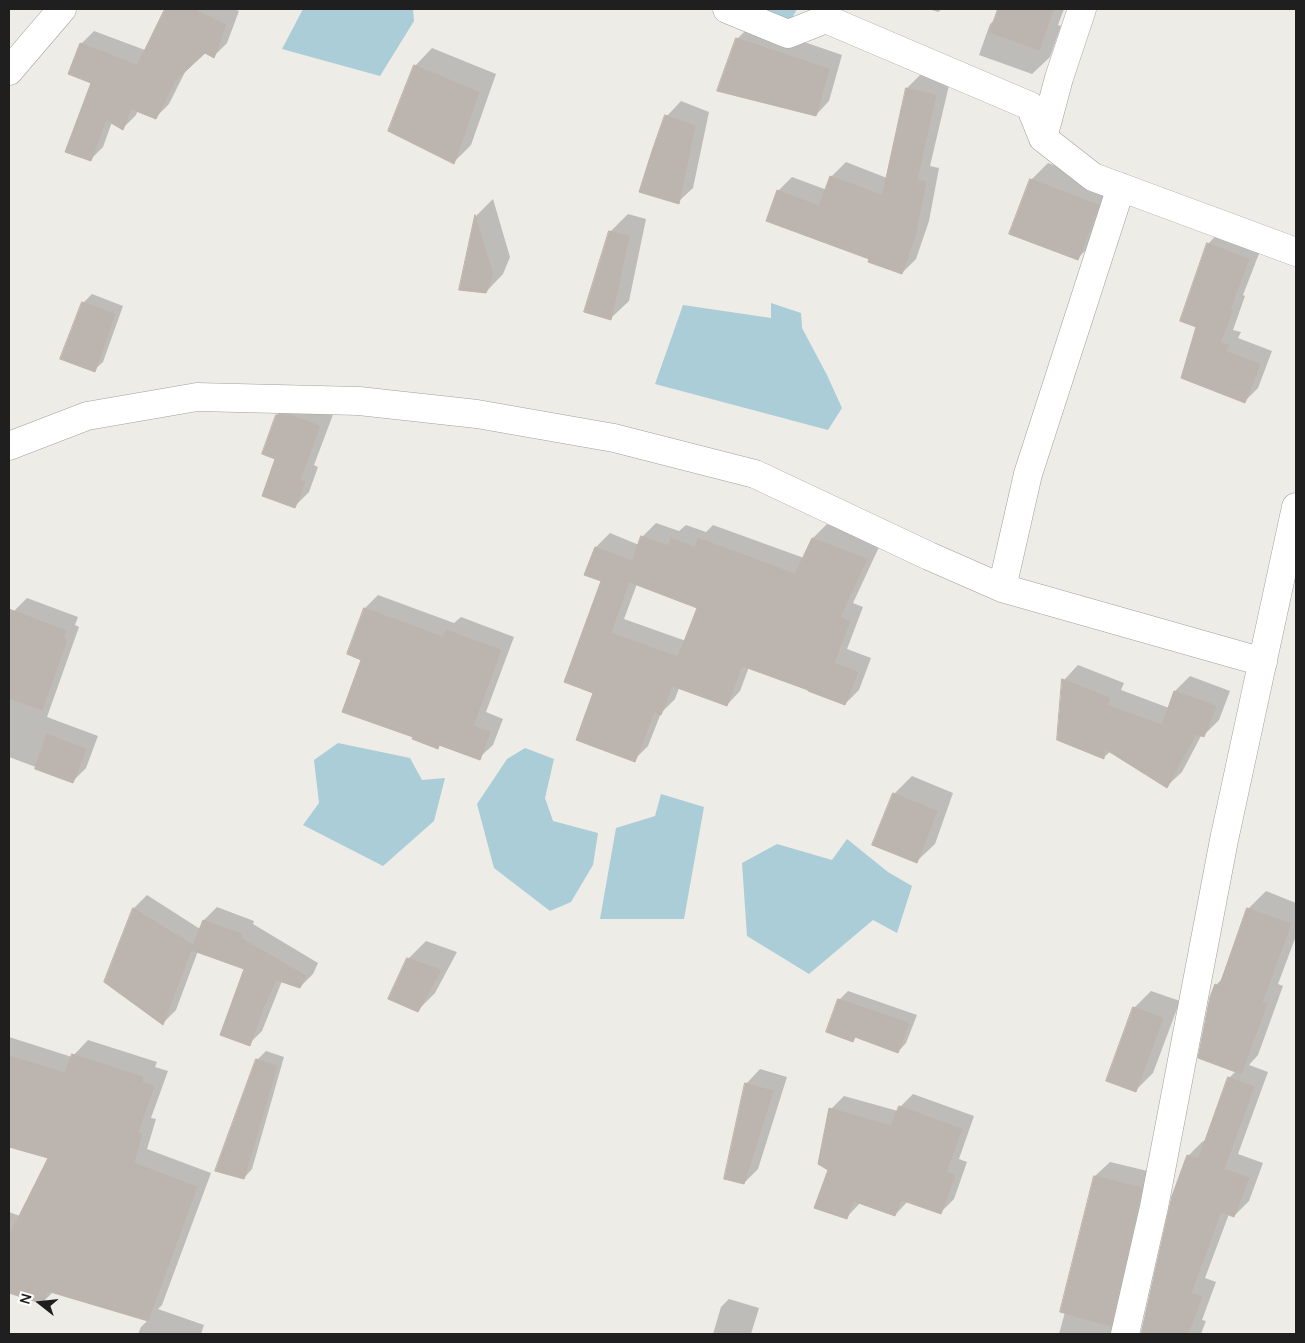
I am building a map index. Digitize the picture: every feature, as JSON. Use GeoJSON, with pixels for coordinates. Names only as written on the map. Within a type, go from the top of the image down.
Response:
{"type":"FeatureCollection","features":[{"type":"Feature","properties":{"kind":"street"},"geometry":{"type":"LineString","coordinates":[[9,71],[62,9]]}},
{"type":"Feature","properties":{"kind":"street"},"geometry":{"type":"LineString","coordinates":[[727,9],[788,34],[826,19],[1030,106],[1043,138],[1093,177],[1296,252]]}},
{"type":"Feature","properties":{"kind":"street"},"geometry":{"type":"LineString","coordinates":[[1043,138],[1059,78],[1082,9]]}},
{"type":"Feature","properties":{"kind":"street"},"geometry":{"type":"LineString","coordinates":[[1002,588],[1028,474],[1121,187]]}},
{"type":"Feature","properties":{"kind":"street"},"geometry":{"type":"LineString","coordinates":[[9,446],[87,416],[196,397],[359,400],[477,414],[614,438],[755,474],[929,556],[1002,588],[1263,662]]}},
{"type":"Feature","properties":{"kind":"street"},"geometry":{"type":"LineString","coordinates":[[1124,1334],[1154,1207],[1224,840],[1296,507]]}},
{"type":"Feature","properties":{"kind":"water"},"geometry":{"type":"Polygon","coordinates":[[[303,9],[413,9],[414,21],[380,76],[282,49],[303,9]]]}},
{"type":"Feature","properties":{"kind":"water"},"geometry":{"type":"Polygon","coordinates":[[[760,9],[797,9],[790,22],[760,9]]]}},
{"type":"Feature","properties":{"kind":"water"},"geometry":{"type":"Polygon","coordinates":[[[771,303],[801,313],[802,328],[842,408],[828,430],[655,384],[683,305],[771,318],[771,303]]]}},
{"type":"Feature","properties":{"kind":"water"},"geometry":{"type":"Polygon","coordinates":[[[338,743],[410,758],[422,780],[445,778],[434,821],[383,866],[303,825],[319,803],[314,760],[338,743]]]}},
{"type":"Feature","properties":{"kind":"water"},"geometry":{"type":"Polygon","coordinates":[[[525,748],[554,759],[545,798],[553,821],[598,833],[593,865],[571,902],[550,911],[494,868],[477,804],[507,759],[525,748]]]}},
{"type":"Feature","properties":{"kind":"water"},"geometry":{"type":"Polygon","coordinates":[[[661,794],[704,807],[684,919],[600,919],[616,828],[655,816],[661,794]]]}},
{"type":"Feature","properties":{"kind":"water"},"geometry":{"type":"Polygon","coordinates":[[[847,839],[888,872],[912,886],[897,933],[873,920],[809,974],[747,936],[742,863],[777,844],[832,860],[847,839]]]}},
{"type":"Feature","properties":{"kind":"building"},"geometry":{"type":"Polygon","coordinates":[[[165,9],[193,9],[226,25],[214,58],[205,53],[175,81],[156,119],[131,109],[123,130],[106,120],[91,161],[65,152],[91,83],[68,74],[80,43],[137,65],[165,9]]]}},
{"type":"Feature","properties":{"kind":"building"},"geometry":{"type":"Polygon","coordinates":[[[998,9],[1054,9],[1039,50],[990,32],[998,9]]]}},
{"type":"Feature","properties":{"kind":"building"},"geometry":{"type":"Polygon","coordinates":[[[736,38],[829,69],[816,116],[717,91],[736,38]]]}},
{"type":"Feature","properties":{"kind":"building"},"geometry":{"type":"Polygon","coordinates":[[[414,65],[479,92],[454,164],[388,131],[414,65]]]}},
{"type":"Feature","properties":{"kind":"building"},"geometry":{"type":"Polygon","coordinates":[[[906,88],[936,95],[917,180],[926,182],[915,236],[902,274],[868,262],[869,259],[766,221],[777,190],[819,206],[830,176],[882,195],[906,88]]]}},
{"type":"Feature","properties":{"kind":"building"},"geometry":{"type":"Polygon","coordinates":[[[665,115],[695,126],[679,204],[639,192],[665,115]]]}},
{"type":"Feature","properties":{"kind":"building"},"geometry":{"type":"Polygon","coordinates":[[[1030,179],[1099,205],[1078,260],[1009,234],[1030,179]]]}},
{"type":"Feature","properties":{"kind":"building"},"geometry":{"type":"Polygon","coordinates":[[[475,215],[493,275],[486,293],[459,290],[475,215]]]}},
{"type":"Feature","properties":{"kind":"building"},"geometry":{"type":"Polygon","coordinates":[[[609,231],[629,236],[611,320],[584,312],[609,231]]]}},
{"type":"Feature","properties":{"kind":"building"},"geometry":{"type":"Polygon","coordinates":[[[1207,243],[1249,259],[1230,309],[1233,310],[1220,343],[1229,345],[1225,351],[1260,364],[1245,403],[1181,378],[1196,327],[1180,321],[1207,243]]]}},
{"type":"Feature","properties":{"kind":"building"},"geometry":{"type":"Polygon","coordinates":[[[82,302],[115,314],[95,372],[60,359],[82,302]]]}},
{"type":"Feature","properties":{"kind":"building"},"geometry":{"type":"Polygon","coordinates":[[[276,415],[290,415],[320,426],[300,480],[305,482],[295,508],[262,496],[275,459],[262,454],[276,415]]]}},
{"type":"Feature","properties":{"kind":"building"},"geometry":{"type":"Polygon","coordinates":[[[641,536],[668,546],[671,538],[695,547],[698,538],[795,574],[812,538],[867,559],[840,617],[850,621],[834,663],[858,672],[845,705],[742,666],[727,706],[672,686],[661,715],[654,712],[635,762],[576,740],[593,693],[564,682],[601,581],[584,575],[595,547],[632,561],[641,536]],[[629,582],[611,633],[678,657],[697,608],[629,582]]]}},
{"type":"Feature","properties":{"kind":"building"},"geometry":{"type":"Polygon","coordinates":[[[364,608],[443,637],[446,630],[501,650],[473,726],[490,732],[480,760],[439,745],[438,749],[412,739],[413,737],[342,712],[361,660],[347,654],[364,608]]]}},
{"type":"Feature","properties":{"kind":"building"},"geometry":{"type":"Polygon","coordinates":[[[9,609],[66,631],[63,638],[67,640],[42,710],[9,698],[9,609]]]}},
{"type":"Feature","properties":{"kind":"building"},"geometry":{"type":"Polygon","coordinates":[[[1062,679],[1110,698],[1107,705],[1162,725],[1174,691],[1216,706],[1204,737],[1196,734],[1167,788],[1105,749],[1104,759],[1057,740],[1062,679]]]}},
{"type":"Feature","properties":{"kind":"building"},"geometry":{"type":"Polygon","coordinates":[[[47,734],[86,749],[73,783],[35,769],[47,734]]]}},
{"type":"Feature","properties":{"kind":"building"},"geometry":{"type":"Polygon","coordinates":[[[893,793],[937,811],[917,863],[872,845],[893,793]]]}},
{"type":"Feature","properties":{"kind":"building"},"geometry":{"type":"Polygon","coordinates":[[[133,908],[193,945],[203,920],[242,934],[241,938],[306,976],[300,988],[276,980],[263,1008],[250,1046],[220,1035],[244,969],[191,950],[163,1025],[104,982],[133,908]]]}},
{"type":"Feature","properties":{"kind":"building"},"geometry":{"type":"Polygon","coordinates":[[[1247,908],[1291,924],[1262,1002],[1267,1004],[1241,1074],[1198,1058],[1210,997],[1215,984],[1219,986],[1247,908]]]}},
{"type":"Feature","properties":{"kind":"building"},"geometry":{"type":"Polygon","coordinates":[[[407,958],[441,970],[418,1012],[388,999],[407,958]]]}},
{"type":"Feature","properties":{"kind":"building"},"geometry":{"type":"Polygon","coordinates":[[[838,999],[909,1023],[898,1053],[855,1037],[853,1042],[826,1032],[838,999]]]}},
{"type":"Feature","properties":{"kind":"building"},"geometry":{"type":"Polygon","coordinates":[[[1133,1007],[1163,1018],[1136,1092],[1106,1081],[1133,1007]]]}},
{"type":"Feature","properties":{"kind":"building"},"geometry":{"type":"Polygon","coordinates":[[[72,1054],[143,1077],[142,1082],[154,1086],[138,1132],[142,1134],[134,1163],[197,1187],[148,1321],[47,1291],[43,1304],[9,1293],[9,1236],[48,1158],[9,1147],[9,1056],[65,1073],[72,1054]]]}},
{"type":"Feature","properties":{"kind":"building"},"geometry":{"type":"Polygon","coordinates":[[[256,1059],[277,1066],[244,1179],[215,1171],[256,1059]]]}},
{"type":"Feature","properties":{"kind":"building"},"geometry":{"type":"Polygon","coordinates":[[[1228,1077],[1254,1087],[1224,1169],[1249,1178],[1234,1217],[1221,1212],[1191,1293],[1202,1297],[1188,1334],[1141,1334],[1172,1196],[1187,1155],[1198,1159],[1228,1077]]]}},
{"type":"Feature","properties":{"kind":"building"},"geometry":{"type":"Polygon","coordinates":[[[745,1083],[773,1091],[744,1184],[724,1179],[745,1083]]]}},
{"type":"Feature","properties":{"kind":"building"},"geometry":{"type":"Polygon","coordinates":[[[899,1106],[962,1129],[946,1172],[955,1175],[941,1214],[901,1200],[895,1216],[853,1201],[847,1219],[814,1208],[828,1170],[818,1164],[829,1108],[891,1126],[899,1106]]]}},
{"type":"Feature","properties":{"kind":"building"},"geometry":{"type":"Polygon","coordinates":[[[1094,1176],[1142,1188],[1111,1326],[1060,1312],[1094,1176]]]}}]}
